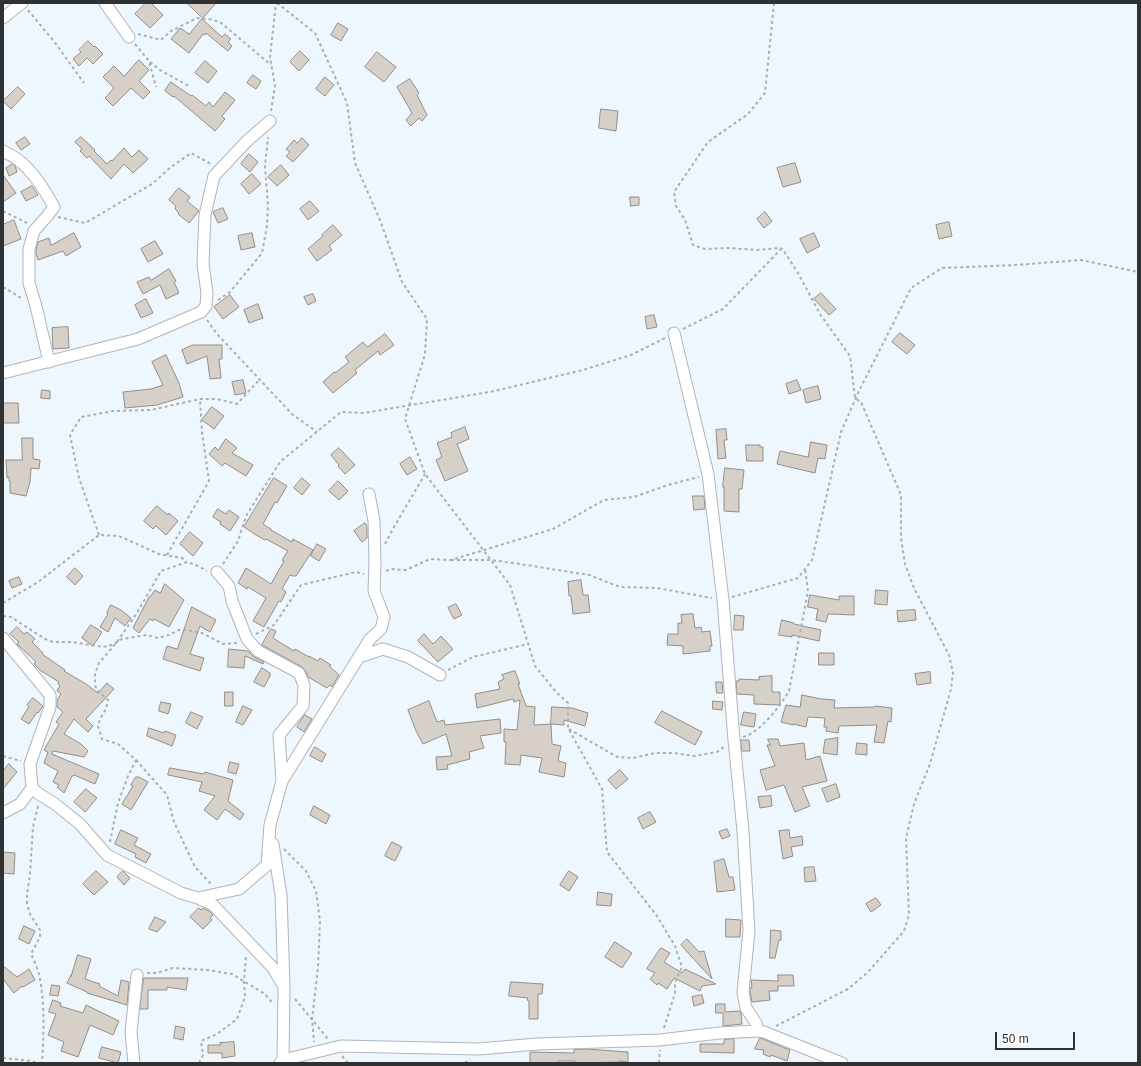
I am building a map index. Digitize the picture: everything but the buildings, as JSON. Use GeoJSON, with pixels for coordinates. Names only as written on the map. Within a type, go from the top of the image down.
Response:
{"type":"FeatureCollection","features":[{"type":"Feature","properties":{"kind":"street"},"geometry":{"type":"LineString","coordinates":[[3,18],[22,3]]}},
{"type":"Feature","properties":{"kind":"street"},"geometry":{"type":"LineString","coordinates":[[105,3],[126,33]]}},
{"type":"Feature","properties":{"kind":"street"},"geometry":{"type":"LineString","coordinates":[[3,373],[138,340],[201,312],[206,306],[207,293],[203,264],[205,215],[214,176],[247,141],[270,122]]}},
{"type":"Feature","properties":{"kind":"street"},"geometry":{"type":"LineString","coordinates":[[3,152],[16,158],[31,172],[45,191],[54,207],[34,232],[29,249],[29,284],[36,306],[49,362]]}},
{"type":"Feature","properties":{"kind":"street"},"geometry":{"type":"LineString","coordinates":[[674,334],[708,474],[723,600],[743,831],[748,931],[743,992],[746,1008],[761,1032]]}},
{"type":"Feature","properties":{"kind":"street"},"geometry":{"type":"LineString","coordinates":[[198,898],[238,889],[267,865],[270,825],[282,781],[370,639],[381,628],[384,617],[374,592],[374,521],[368,494]]}},
{"type":"Feature","properties":{"kind":"street"},"geometry":{"type":"LineString","coordinates":[[217,572],[229,586],[232,602],[247,639],[258,651],[299,673],[304,685],[303,706],[279,735],[282,781]]}},
{"type":"Feature","properties":{"kind":"street"},"geometry":{"type":"LineString","coordinates":[[3,638],[50,695],[50,706],[30,764],[36,791],[80,824],[107,855],[182,893],[214,905],[273,968],[284,986]]}},
{"type":"Feature","properties":{"kind":"street"},"geometry":{"type":"LineString","coordinates":[[359,657],[383,649],[408,657],[440,675]]}},
{"type":"Feature","properties":{"kind":"street"},"geometry":{"type":"LineString","coordinates":[[3,813],[20,804],[36,791]]}},
{"type":"Feature","properties":{"kind":"street"},"geometry":{"type":"LineString","coordinates":[[270,825],[281,895],[284,986],[282,1061],[341,1046],[479,1049],[537,1044],[660,1040],[718,1034],[761,1032],[842,1063]]}},
{"type":"Feature","properties":{"kind":"street"},"geometry":{"type":"LineString","coordinates":[[134,1063],[131,1032],[136,975]]}},
{"type":"Feature","properties":{"kind":"path"},"geometry":{"type":"LineString","coordinates":[[22,3],[56,44],[84,83]]}},
{"type":"Feature","properties":{"kind":"path"},"geometry":{"type":"LineString","coordinates":[[218,300],[230,292],[262,253],[267,226],[268,205],[265,166],[275,86],[270,57],[276,3]]}},
{"type":"Feature","properties":{"kind":"path"},"geometry":{"type":"LineString","coordinates":[[276,3],[315,33],[347,103],[355,163],[380,220],[402,282],[427,319],[425,354],[405,419],[426,474],[510,585],[535,666],[556,692],[568,703],[568,728],[602,789],[608,852],[656,916],[675,946],[682,967],[675,982],[675,993]]}},
{"type":"Feature","properties":{"kind":"path"},"geometry":{"type":"LineString","coordinates":[[774,3],[765,93],[748,114],[708,142],[674,192],[676,206],[685,220],[693,245],[705,249],[728,248],[757,250],[782,248]]}},
{"type":"Feature","properties":{"kind":"path"},"geometry":{"type":"LineString","coordinates":[[126,33],[161,40],[171,31],[197,18],[209,19],[220,22],[272,66]]}},
{"type":"Feature","properties":{"kind":"path"},"geometry":{"type":"LineString","coordinates":[[126,33],[150,61],[160,70],[189,86]]}},
{"type":"Feature","properties":{"kind":"path"},"geometry":{"type":"LineString","coordinates":[[150,61],[156,87]]}},
{"type":"Feature","properties":{"kind":"path"},"geometry":{"type":"LineString","coordinates":[[48,215],[85,223],[152,184],[171,167],[191,153],[220,170]]}},
{"type":"Feature","properties":{"kind":"path"},"geometry":{"type":"LineString","coordinates":[[3,211],[37,228]]}},
{"type":"Feature","properties":{"kind":"path"},"geometry":{"type":"LineString","coordinates":[[3,603],[38,582],[99,534],[119,536],[159,554],[182,558],[210,573],[217,572],[238,542],[246,516],[280,462],[341,412],[363,413],[490,392],[583,370],[632,355],[722,309],[782,248]]}},
{"type":"Feature","properties":{"kind":"path"},"geometry":{"type":"LineString","coordinates":[[761,1032],[848,989],[868,972],[904,931],[909,915],[906,838],[914,804],[930,764],[951,689],[953,672],[949,655],[914,588],[905,564],[901,538],[901,494],[861,402],[856,398],[850,356],[820,314],[798,273],[782,248]]}},
{"type":"Feature","properties":{"kind":"path"},"geometry":{"type":"LineString","coordinates":[[3,616],[11,617],[45,639],[53,642],[72,642],[103,647],[112,645],[122,639],[147,636],[158,638],[169,635],[181,629],[202,633],[223,644],[247,639],[274,625],[301,585],[356,572],[374,575],[391,569],[406,570],[430,559],[491,560],[589,575],[620,587],[657,588],[723,600],[798,578],[812,560],[841,432],[856,398],[911,288],[942,268],[1081,260],[1138,272]]}},
{"type":"Feature","properties":{"kind":"path"},"geometry":{"type":"LineString","coordinates":[[3,287],[36,306]]}},
{"type":"Feature","properties":{"kind":"path"},"geometry":{"type":"LineString","coordinates":[[201,312],[217,334],[292,414],[316,432]]}},
{"type":"Feature","properties":{"kind":"path"},"geometry":{"type":"LineString","coordinates":[[99,534],[79,478],[70,435],[81,417],[112,411],[151,410],[200,399],[217,399],[237,404],[260,379]]}},
{"type":"Feature","properties":{"kind":"path"},"geometry":{"type":"LineString","coordinates":[[166,555],[209,481],[202,432],[200,399]]}},
{"type":"Feature","properties":{"kind":"path"},"geometry":{"type":"LineString","coordinates":[[384,546],[426,474]]}},
{"type":"Feature","properties":{"kind":"path"},"geometry":{"type":"LineString","coordinates":[[452,560],[482,549],[554,529],[604,500],[634,497],[668,485],[708,474]]}},
{"type":"Feature","properties":{"kind":"path"},"geometry":{"type":"LineString","coordinates":[[187,562],[161,571],[137,613],[117,642],[99,663],[95,674],[96,689],[108,700],[106,709],[98,726],[102,739],[118,744],[136,760],[167,795],[174,822],[195,866],[221,893]]}},
{"type":"Feature","properties":{"kind":"path"},"geometry":{"type":"LineString","coordinates":[[440,675],[473,657],[528,644]]}},
{"type":"Feature","properties":{"kind":"path"},"geometry":{"type":"LineString","coordinates":[[3,756],[30,764]]}},
{"type":"Feature","properties":{"kind":"path"},"geometry":{"type":"LineString","coordinates":[[107,855],[118,803],[128,776],[136,760]]}},
{"type":"Feature","properties":{"kind":"path"},"geometry":{"type":"LineString","coordinates":[[36,791],[37,810],[33,827],[27,904],[30,914],[40,930],[40,937],[31,954],[38,972],[42,990],[44,1028],[42,1063]]}},
{"type":"Feature","properties":{"kind":"path"},"geometry":{"type":"LineString","coordinates":[[272,839],[290,854],[306,871],[316,891],[320,921],[318,968],[312,1019],[315,1052]]}},
{"type":"Feature","properties":{"kind":"path"},"geometry":{"type":"LineString","coordinates":[[199,1063],[202,1055],[201,1041],[217,1034],[237,1019],[245,997],[244,981],[246,952],[243,936]]}},
{"type":"Feature","properties":{"kind":"path"},"geometry":{"type":"LineString","coordinates":[[136,975],[157,973],[173,968],[208,970],[232,974],[265,994],[283,1020]]}},
{"type":"Feature","properties":{"kind":"path"},"geometry":{"type":"LineString","coordinates":[[284,986],[348,1063]]}},
{"type":"Feature","properties":{"kind":"path"},"geometry":{"type":"LineString","coordinates":[[3,1058],[38,1063]]}}]}
